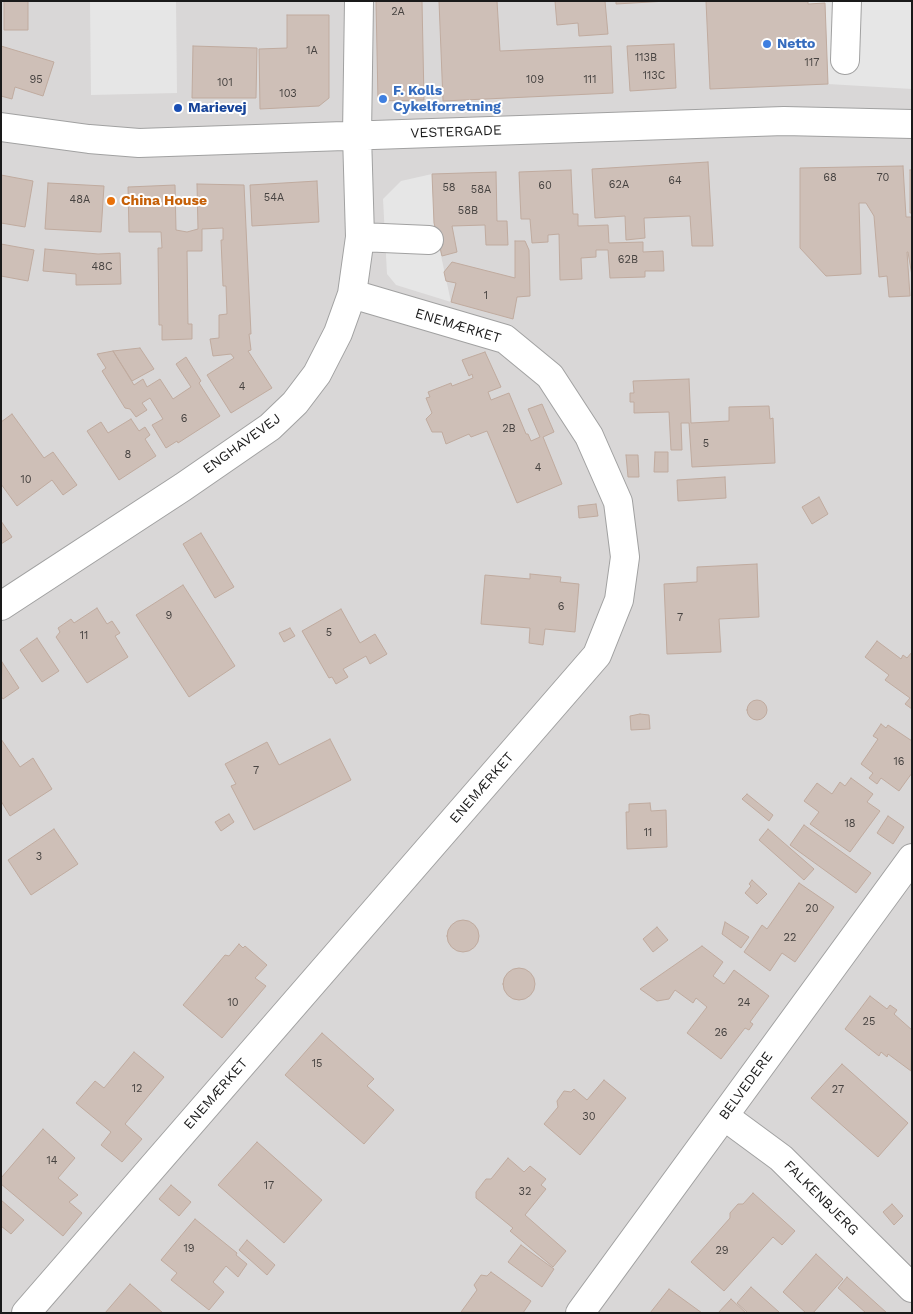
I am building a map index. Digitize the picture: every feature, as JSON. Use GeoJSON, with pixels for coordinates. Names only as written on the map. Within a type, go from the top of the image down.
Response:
{"type":"FeatureCollection","features":[{"type":"Feature","properties":{"kind":"street"},"geometry":{"type":"LineString","coordinates":[[357,135],[359,1]]}},
{"type":"Feature","properties":{"kind":"street"},"geometry":{"type":"LineString","coordinates":[[845,60],[847,1]]}},
{"type":"Feature","properties":{"kind":"street","name":"VESTERGADE"},"geometry":{"type":"LineString","coordinates":[[1,127],[89,139],[139,143],[784,121],[912,124]]}},
{"type":"Feature","properties":{"kind":"street","name":"ENGHAVEVEJ"},"geometry":{"type":"LineString","coordinates":[[1,606],[183,487],[270,427],[295,403],[317,374],[338,333],[352,294],[360,237],[357,135]]}},
{"type":"Feature","properties":{"kind":"street"},"geometry":{"type":"LineString","coordinates":[[360,237],[428,240]]}},
{"type":"Feature","properties":{"kind":"street","name":"ENEMÆRKET"},"geometry":{"type":"LineString","coordinates":[[26,1313],[597,656],[619,600],[625,557],[618,502],[589,436],[550,376],[505,340],[352,294]]}},
{"type":"Feature","properties":{"kind":"street","name":"BELVEDERE"},"geometry":{"type":"LineString","coordinates":[[580,1313],[912,858]]}},
{"type":"Feature","properties":{"kind":"street","name":"FALKENBJERG"},"geometry":{"type":"LineString","coordinates":[[724,1116],[781,1158],[912,1288]]}},
{"type":"Feature","properties":{"kind":"shaded area"},"geometry":{"type":"Polygon","coordinates":[[[1,1],[912,1],[912,1313],[1,1313],[1,1]]]}},
{"type":"Feature","properties":{"kind":"shaded area"},"geometry":{"type":"Polygon","coordinates":[[[90,1],[176,1],[177,93],[91,95],[90,1]]]}},
{"type":"Feature","properties":{"kind":"shaded area"},"geometry":{"type":"Polygon","coordinates":[[[808,1],[912,1],[912,89],[828,84],[825,4],[808,4],[808,1]]]}},
{"type":"Feature","properties":{"kind":"shaded area"},"geometry":{"type":"Polygon","coordinates":[[[432,174],[434,223],[451,302],[396,285],[387,274],[383,199],[401,181],[432,174]]]}},
{"type":"Feature","properties":{"kind":"building"},"geometry":{"type":"Polygon","coordinates":[[[4,1],[28,1],[28,30],[4,30],[4,1]]]}},
{"type":"Feature","properties":{"kind":"building"},"geometry":{"type":"Polygon","coordinates":[[[376,1],[422,1],[424,100],[378,101],[376,1]]]}},
{"type":"Feature","properties":{"kind":"building"},"geometry":{"type":"Polygon","coordinates":[[[439,1],[497,1],[500,51],[611,46],[613,93],[443,101],[439,1]]]}},
{"type":"Feature","properties":{"kind":"building"},"geometry":{"type":"Polygon","coordinates":[[[555,1],[605,1],[608,34],[579,36],[578,23],[557,25],[555,1]]]}},
{"type":"Feature","properties":{"kind":"building"},"geometry":{"type":"Polygon","coordinates":[[[616,1],[667,1],[616,4],[616,1]]]}},
{"type":"Feature","properties":{"kind":"building","name":"Netto"},"geometry":{"type":"Polygon","coordinates":[[[706,1],[808,1],[808,4],[825,3],[828,84],[710,89],[706,1]]]}},
{"type":"Feature","properties":{"kind":"building"},"geometry":{"type":"Polygon","coordinates":[[[287,15],[329,15],[329,98],[319,106],[260,109],[259,49],[287,48],[287,15]]]}},
{"type":"Feature","properties":{"kind":"building"},"geometry":{"type":"Polygon","coordinates":[[[674,44],[676,88],[630,91],[627,46],[674,44]]]}},
{"type":"Feature","properties":{"kind":"building"},"geometry":{"type":"Polygon","coordinates":[[[1,46],[54,62],[43,96],[15,87],[12,99],[1,96],[1,46]]]}},
{"type":"Feature","properties":{"kind":"building"},"geometry":{"type":"Polygon","coordinates":[[[193,46],[257,48],[256,98],[192,98],[193,46]]]}},
{"type":"Feature","properties":{"kind":"building"},"geometry":{"type":"Polygon","coordinates":[[[708,162],[713,246],[692,246],[690,216],[644,218],[645,238],[626,240],[625,216],[595,218],[592,169],[708,162]]]}},
{"type":"Feature","properties":{"kind":"building"},"geometry":{"type":"Polygon","coordinates":[[[903,166],[906,217],[912,217],[912,276],[907,252],[910,296],[889,297],[887,276],[879,277],[874,216],[866,203],[859,203],[861,274],[826,276],[800,248],[800,168],[903,166]]]}},
{"type":"Feature","properties":{"kind":"building"},"geometry":{"type":"Polygon","coordinates":[[[571,170],[573,214],[578,214],[578,226],[608,225],[609,243],[643,242],[643,252],[663,251],[664,271],[645,271],[645,277],[610,278],[608,250],[596,250],[596,257],[581,258],[582,279],[560,280],[559,234],[548,235],[548,242],[532,243],[530,219],[521,219],[519,172],[571,170]]]}},
{"type":"Feature","properties":{"kind":"building"},"geometry":{"type":"Polygon","coordinates":[[[910,170],[912,170],[912,213],[910,213],[910,170]]]}},
{"type":"Feature","properties":{"kind":"building"},"geometry":{"type":"Polygon","coordinates":[[[496,172],[497,221],[507,221],[508,245],[486,245],[485,225],[452,226],[457,252],[442,256],[434,223],[432,174],[496,172]]]}},
{"type":"Feature","properties":{"kind":"building"},"geometry":{"type":"Polygon","coordinates":[[[1,175],[33,181],[25,227],[1,223],[1,175]]]}},
{"type":"Feature","properties":{"kind":"building"},"geometry":{"type":"Polygon","coordinates":[[[317,181],[319,222],[252,226],[250,185],[317,181]]]}},
{"type":"Feature","properties":{"kind":"building"},"geometry":{"type":"Polygon","coordinates":[[[48,183],[104,186],[101,232],[45,229],[48,183]]]}},
{"type":"Feature","properties":{"kind":"building"},"geometry":{"type":"Polygon","coordinates":[[[197,184],[244,185],[251,334],[249,334],[251,350],[248,351],[272,388],[231,413],[207,375],[234,358],[231,354],[213,356],[210,339],[219,338],[219,315],[227,314],[226,286],[223,286],[221,240],[223,240],[223,228],[202,229],[202,251],[187,251],[188,324],[192,324],[192,339],[162,340],[162,325],[159,325],[158,248],[162,248],[161,232],[129,232],[128,187],[175,185],[176,230],[187,232],[198,229],[197,184]]]}},
{"type":"Feature","properties":{"kind":"building"},"geometry":{"type":"Polygon","coordinates":[[[515,241],[525,241],[529,250],[530,296],[517,297],[513,319],[451,302],[456,283],[446,281],[444,272],[452,262],[515,278],[515,241]]]}},
{"type":"Feature","properties":{"kind":"building"},"geometry":{"type":"Polygon","coordinates":[[[1,244],[34,250],[28,281],[1,276],[1,244]]]}},
{"type":"Feature","properties":{"kind":"building"},"geometry":{"type":"Polygon","coordinates":[[[45,249],[98,254],[120,253],[121,284],[76,285],[76,274],[43,271],[45,249]]]}},
{"type":"Feature","properties":{"kind":"building"},"geometry":{"type":"Polygon","coordinates":[[[140,348],[154,369],[132,381],[113,351],[140,348]]]}},
{"type":"Feature","properties":{"kind":"building"},"geometry":{"type":"Polygon","coordinates":[[[113,351],[134,385],[143,379],[147,387],[160,379],[173,399],[191,387],[176,364],[186,357],[201,381],[199,383],[220,416],[178,443],[177,441],[166,448],[152,425],[163,419],[150,398],[142,403],[147,410],[136,417],[130,409],[125,408],[102,371],[106,368],[97,354],[113,351]]]}},
{"type":"Feature","properties":{"kind":"building"},"geometry":{"type":"Polygon","coordinates":[[[485,352],[501,387],[488,392],[491,400],[509,393],[526,434],[528,434],[531,441],[540,437],[528,409],[542,404],[554,432],[543,437],[562,484],[517,503],[487,431],[471,437],[469,434],[446,444],[442,432],[432,432],[426,419],[432,413],[426,398],[430,397],[428,392],[451,383],[452,386],[473,378],[472,374],[469,376],[462,360],[485,352]]]}},
{"type":"Feature","properties":{"kind":"building"},"geometry":{"type":"Polygon","coordinates":[[[689,379],[691,423],[729,421],[729,407],[769,406],[770,419],[773,418],[775,463],[692,467],[689,423],[681,423],[682,450],[671,450],[669,412],[634,413],[634,402],[630,402],[630,393],[634,393],[633,381],[689,379]]]}},
{"type":"Feature","properties":{"kind":"building"},"geometry":{"type":"Polygon","coordinates":[[[12,414],[44,458],[53,452],[77,485],[63,495],[52,480],[17,506],[1,484],[1,422],[12,414]]]}},
{"type":"Feature","properties":{"kind":"building"},"geometry":{"type":"Polygon","coordinates":[[[131,419],[139,431],[145,427],[150,435],[145,439],[156,456],[119,480],[87,431],[101,422],[108,433],[131,419]]]}},
{"type":"Feature","properties":{"kind":"building"},"geometry":{"type":"Polygon","coordinates":[[[655,452],[668,452],[668,472],[654,472],[655,452]]]}},
{"type":"Feature","properties":{"kind":"building"},"geometry":{"type":"Polygon","coordinates":[[[626,455],[638,455],[639,477],[628,477],[626,455]]]}},
{"type":"Feature","properties":{"kind":"building"},"geometry":{"type":"Polygon","coordinates":[[[725,477],[726,498],[678,501],[677,480],[725,477]]]}},
{"type":"Feature","properties":{"kind":"building"},"geometry":{"type":"Polygon","coordinates":[[[819,497],[828,514],[812,524],[802,507],[819,497]]]}},
{"type":"Feature","properties":{"kind":"building"},"geometry":{"type":"Polygon","coordinates":[[[596,504],[598,516],[579,518],[578,506],[596,504]]]}},
{"type":"Feature","properties":{"kind":"building"},"geometry":{"type":"Polygon","coordinates":[[[1,521],[12,537],[1,544],[1,521]]]}},
{"type":"Feature","properties":{"kind":"building"},"geometry":{"type":"Polygon","coordinates":[[[201,533],[234,587],[215,598],[183,544],[201,533]]]}},
{"type":"Feature","properties":{"kind":"building"},"geometry":{"type":"Polygon","coordinates":[[[757,564],[759,617],[719,619],[721,652],[667,654],[664,584],[697,582],[697,567],[757,564]]]}},
{"type":"Feature","properties":{"kind":"building"},"geometry":{"type":"Polygon","coordinates":[[[530,574],[561,577],[560,582],[579,584],[575,632],[545,629],[543,645],[529,643],[530,628],[481,624],[485,575],[530,579],[530,574]]]}},
{"type":"Feature","properties":{"kind":"building"},"geometry":{"type":"Polygon","coordinates":[[[183,585],[235,666],[189,697],[136,615],[183,585]]]}},
{"type":"Feature","properties":{"kind":"building"},"geometry":{"type":"Polygon","coordinates":[[[97,608],[107,624],[112,621],[120,633],[115,636],[128,657],[87,683],[56,637],[60,632],[58,628],[71,619],[74,623],[97,608]]]}},
{"type":"Feature","properties":{"kind":"building"},"geometry":{"type":"Polygon","coordinates":[[[341,609],[360,643],[375,634],[387,654],[370,664],[366,656],[343,669],[348,677],[336,684],[332,677],[329,678],[302,631],[341,609]]]}},
{"type":"Feature","properties":{"kind":"building"},"geometry":{"type":"Polygon","coordinates":[[[290,628],[295,636],[284,642],[279,633],[290,628]]]}},
{"type":"Feature","properties":{"kind":"building"},"geometry":{"type":"Polygon","coordinates":[[[37,638],[59,671],[42,682],[20,650],[37,638]]]}},
{"type":"Feature","properties":{"kind":"building"},"geometry":{"type":"Polygon","coordinates":[[[877,641],[901,659],[903,655],[907,658],[912,652],[912,709],[905,704],[910,698],[885,680],[889,675],[865,657],[877,641]]]}},
{"type":"Feature","properties":{"kind":"building"},"geometry":{"type":"Polygon","coordinates":[[[2,662],[19,688],[3,699],[1,696],[2,662]]]}},
{"type":"Feature","properties":{"kind":"building"},"geometry":{"type":"Polygon","coordinates":[[[757,700],[764,703],[767,710],[764,717],[757,720],[750,717],[747,710],[750,703],[757,700]]]}},
{"type":"Feature","properties":{"kind":"building"},"geometry":{"type":"Polygon","coordinates":[[[649,715],[650,729],[631,730],[630,716],[649,715]]]}},
{"type":"Feature","properties":{"kind":"building"},"geometry":{"type":"Polygon","coordinates":[[[881,724],[886,728],[888,725],[912,741],[912,773],[899,791],[881,778],[877,784],[869,778],[873,773],[861,764],[878,739],[873,736],[881,724]]]}},
{"type":"Feature","properties":{"kind":"building"},"geometry":{"type":"Polygon","coordinates":[[[1,739],[20,767],[33,758],[52,789],[10,816],[1,801],[1,739]]]}},
{"type":"Feature","properties":{"kind":"building"},"geometry":{"type":"Polygon","coordinates":[[[330,739],[351,780],[254,830],[231,786],[236,784],[225,764],[267,742],[279,765],[330,739]]]}},
{"type":"Feature","properties":{"kind":"building"},"geometry":{"type":"Polygon","coordinates":[[[851,778],[873,794],[867,802],[880,811],[850,852],[810,824],[819,812],[804,801],[817,783],[832,794],[840,782],[845,786],[851,778]]]}},
{"type":"Feature","properties":{"kind":"building"},"geometry":{"type":"Polygon","coordinates":[[[747,794],[773,815],[769,821],[742,799],[747,794]]]}},
{"type":"Feature","properties":{"kind":"building"},"geometry":{"type":"Polygon","coordinates":[[[650,803],[651,811],[666,810],[667,847],[627,849],[626,812],[629,812],[629,804],[650,803]]]}},
{"type":"Feature","properties":{"kind":"building"},"geometry":{"type":"Polygon","coordinates":[[[229,814],[234,822],[221,831],[215,822],[229,814]]]}},
{"type":"Feature","properties":{"kind":"building"},"geometry":{"type":"Polygon","coordinates":[[[888,816],[904,827],[893,844],[877,833],[888,816]]]}},
{"type":"Feature","properties":{"kind":"building"},"geometry":{"type":"Polygon","coordinates":[[[804,825],[871,873],[856,893],[790,845],[804,825]]]}},
{"type":"Feature","properties":{"kind":"building"},"geometry":{"type":"Polygon","coordinates":[[[54,829],[78,864],[31,895],[8,860],[54,829]]]}},
{"type":"Feature","properties":{"kind":"building"},"geometry":{"type":"Polygon","coordinates":[[[768,829],[814,869],[804,880],[759,840],[768,829]]]}},
{"type":"Feature","properties":{"kind":"building"},"geometry":{"type":"Polygon","coordinates":[[[752,880],[767,894],[757,904],[745,893],[751,886],[749,884],[752,880]]]}},
{"type":"Feature","properties":{"kind":"building"},"geometry":{"type":"Polygon","coordinates":[[[799,883],[834,907],[795,962],[782,953],[770,971],[744,952],[762,925],[767,929],[799,883]]]}},
{"type":"Feature","properties":{"kind":"building"},"geometry":{"type":"Polygon","coordinates":[[[463,920],[469,921],[474,925],[478,930],[478,942],[474,947],[469,951],[463,952],[457,951],[452,947],[448,942],[447,936],[448,930],[452,925],[457,921],[463,920]]]}},
{"type":"Feature","properties":{"kind":"building"},"geometry":{"type":"Polygon","coordinates":[[[725,922],[749,937],[741,948],[722,934],[725,922]]]}},
{"type":"Feature","properties":{"kind":"building"},"geometry":{"type":"Polygon","coordinates":[[[657,927],[668,940],[653,952],[643,939],[657,927]]]}},
{"type":"Feature","properties":{"kind":"building"},"geometry":{"type":"Polygon","coordinates":[[[239,944],[243,948],[245,946],[267,965],[255,978],[266,986],[222,1038],[183,1005],[225,955],[229,956],[239,944]]]}},
{"type":"Feature","properties":{"kind":"building"},"geometry":{"type":"Polygon","coordinates":[[[702,946],[723,962],[713,976],[724,984],[734,970],[769,996],[750,1022],[753,1024],[749,1030],[745,1028],[721,1059],[687,1033],[707,1007],[696,998],[693,1003],[675,990],[669,999],[657,1001],[640,989],[702,946]]]}},
{"type":"Feature","properties":{"kind":"building"},"geometry":{"type":"Polygon","coordinates":[[[519,968],[530,973],[535,984],[530,995],[519,1000],[508,995],[503,984],[508,973],[519,968]]]}},
{"type":"Feature","properties":{"kind":"building"},"geometry":{"type":"Polygon","coordinates":[[[870,996],[887,1009],[890,1005],[897,1010],[894,1014],[912,1030],[911,1071],[888,1054],[887,1057],[881,1052],[879,1056],[845,1029],[870,996]]]}},
{"type":"Feature","properties":{"kind":"building"},"geometry":{"type":"Polygon","coordinates":[[[322,1033],[374,1079],[367,1086],[394,1110],[364,1144],[285,1075],[322,1033]]]}},
{"type":"Feature","properties":{"kind":"building"},"geometry":{"type":"Polygon","coordinates":[[[134,1052],[164,1077],[125,1124],[142,1139],[122,1162],[101,1145],[111,1132],[76,1103],[95,1081],[104,1088],[134,1052]]]}},
{"type":"Feature","properties":{"kind":"building"},"geometry":{"type":"Polygon","coordinates":[[[842,1064],[908,1123],[878,1157],[811,1098],[842,1064]]]}},
{"type":"Feature","properties":{"kind":"building"},"geometry":{"type":"Polygon","coordinates":[[[604,1080],[626,1098],[580,1155],[544,1124],[558,1107],[557,1101],[564,1091],[571,1092],[574,1089],[587,1100],[604,1080]]]}},
{"type":"Feature","properties":{"kind":"building"},"geometry":{"type":"Polygon","coordinates":[[[43,1129],[75,1158],[58,1178],[78,1195],[69,1202],[82,1213],[63,1236],[1,1184],[1,1178],[43,1129]]]}},
{"type":"Feature","properties":{"kind":"building"},"geometry":{"type":"Polygon","coordinates":[[[257,1142],[322,1200],[284,1243],[218,1185],[257,1142]]]}},
{"type":"Feature","properties":{"kind":"building"},"geometry":{"type":"Polygon","coordinates":[[[508,1158],[524,1172],[530,1166],[546,1179],[541,1185],[546,1189],[525,1215],[566,1251],[553,1267],[510,1231],[513,1228],[476,1198],[476,1192],[486,1179],[491,1179],[508,1158]]]}},
{"type":"Feature","properties":{"kind":"building"},"geometry":{"type":"Polygon","coordinates":[[[171,1185],[191,1202],[179,1216],[159,1199],[171,1185]]]}},
{"type":"Feature","properties":{"kind":"building"},"geometry":{"type":"Polygon","coordinates":[[[753,1193],[795,1231],[782,1245],[773,1237],[724,1291],[691,1262],[730,1218],[730,1213],[738,1204],[743,1204],[753,1193]]]}},
{"type":"Feature","properties":{"kind":"building"},"geometry":{"type":"Polygon","coordinates":[[[1,1200],[24,1220],[11,1234],[1,1226],[1,1200]]]}},
{"type":"Feature","properties":{"kind":"building"},"geometry":{"type":"Polygon","coordinates":[[[892,1204],[903,1216],[894,1225],[883,1212],[892,1204]]]}},
{"type":"Feature","properties":{"kind":"building"},"geometry":{"type":"Polygon","coordinates":[[[195,1219],[237,1253],[236,1255],[247,1264],[238,1277],[226,1266],[213,1282],[224,1292],[209,1310],[171,1280],[177,1273],[161,1260],[195,1219]]]}},
{"type":"Feature","properties":{"kind":"building"},"geometry":{"type":"Polygon","coordinates":[[[247,1240],[275,1265],[267,1275],[239,1250],[247,1240]]]}},
{"type":"Feature","properties":{"kind":"building"},"geometry":{"type":"Polygon","coordinates":[[[521,1245],[554,1269],[542,1287],[508,1262],[521,1245]]]}},
{"type":"Feature","properties":{"kind":"building"},"geometry":{"type":"Polygon","coordinates":[[[816,1254],[843,1279],[813,1313],[806,1313],[783,1292],[816,1254]]]}},
{"type":"Feature","properties":{"kind":"building"},"geometry":{"type":"Polygon","coordinates":[[[491,1272],[531,1301],[523,1313],[461,1312],[477,1290],[474,1285],[481,1275],[487,1276],[491,1272]]]}},
{"type":"Feature","properties":{"kind":"building"},"geometry":{"type":"Polygon","coordinates":[[[847,1277],[887,1313],[866,1313],[838,1288],[847,1277]]]}},
{"type":"Feature","properties":{"kind":"building"},"geometry":{"type":"Polygon","coordinates":[[[130,1284],[163,1313],[105,1313],[130,1284]]]}},
{"type":"Feature","properties":{"kind":"building"},"geometry":{"type":"Polygon","coordinates":[[[751,1287],[779,1313],[748,1313],[737,1303],[751,1287]]]}},
{"type":"Feature","properties":{"kind":"building"},"geometry":{"type":"Polygon","coordinates":[[[669,1289],[702,1313],[650,1313],[669,1289]]]}},
{"type":"Feature","properties":{"kind":"building"},"geometry":{"type":"Polygon","coordinates":[[[731,1299],[746,1313],[718,1313],[731,1299]]]}},
{"type":"Feature","properties":{"kind":"place","name":"Netto"},"geometry":{"type":"Point","coordinates":[767,44]}},
{"type":"Feature","properties":{"kind":"place","name":"F. Kolls Cykelforretning"},"geometry":{"type":"Point","coordinates":[383,99]}},
{"type":"Feature","properties":{"kind":"place","name":"Marievej"},"geometry":{"type":"Point","coordinates":[178,108]}},
{"type":"Feature","properties":{"kind":"place","name":"China House"},"geometry":{"type":"Point","coordinates":[111,201]}}]}
